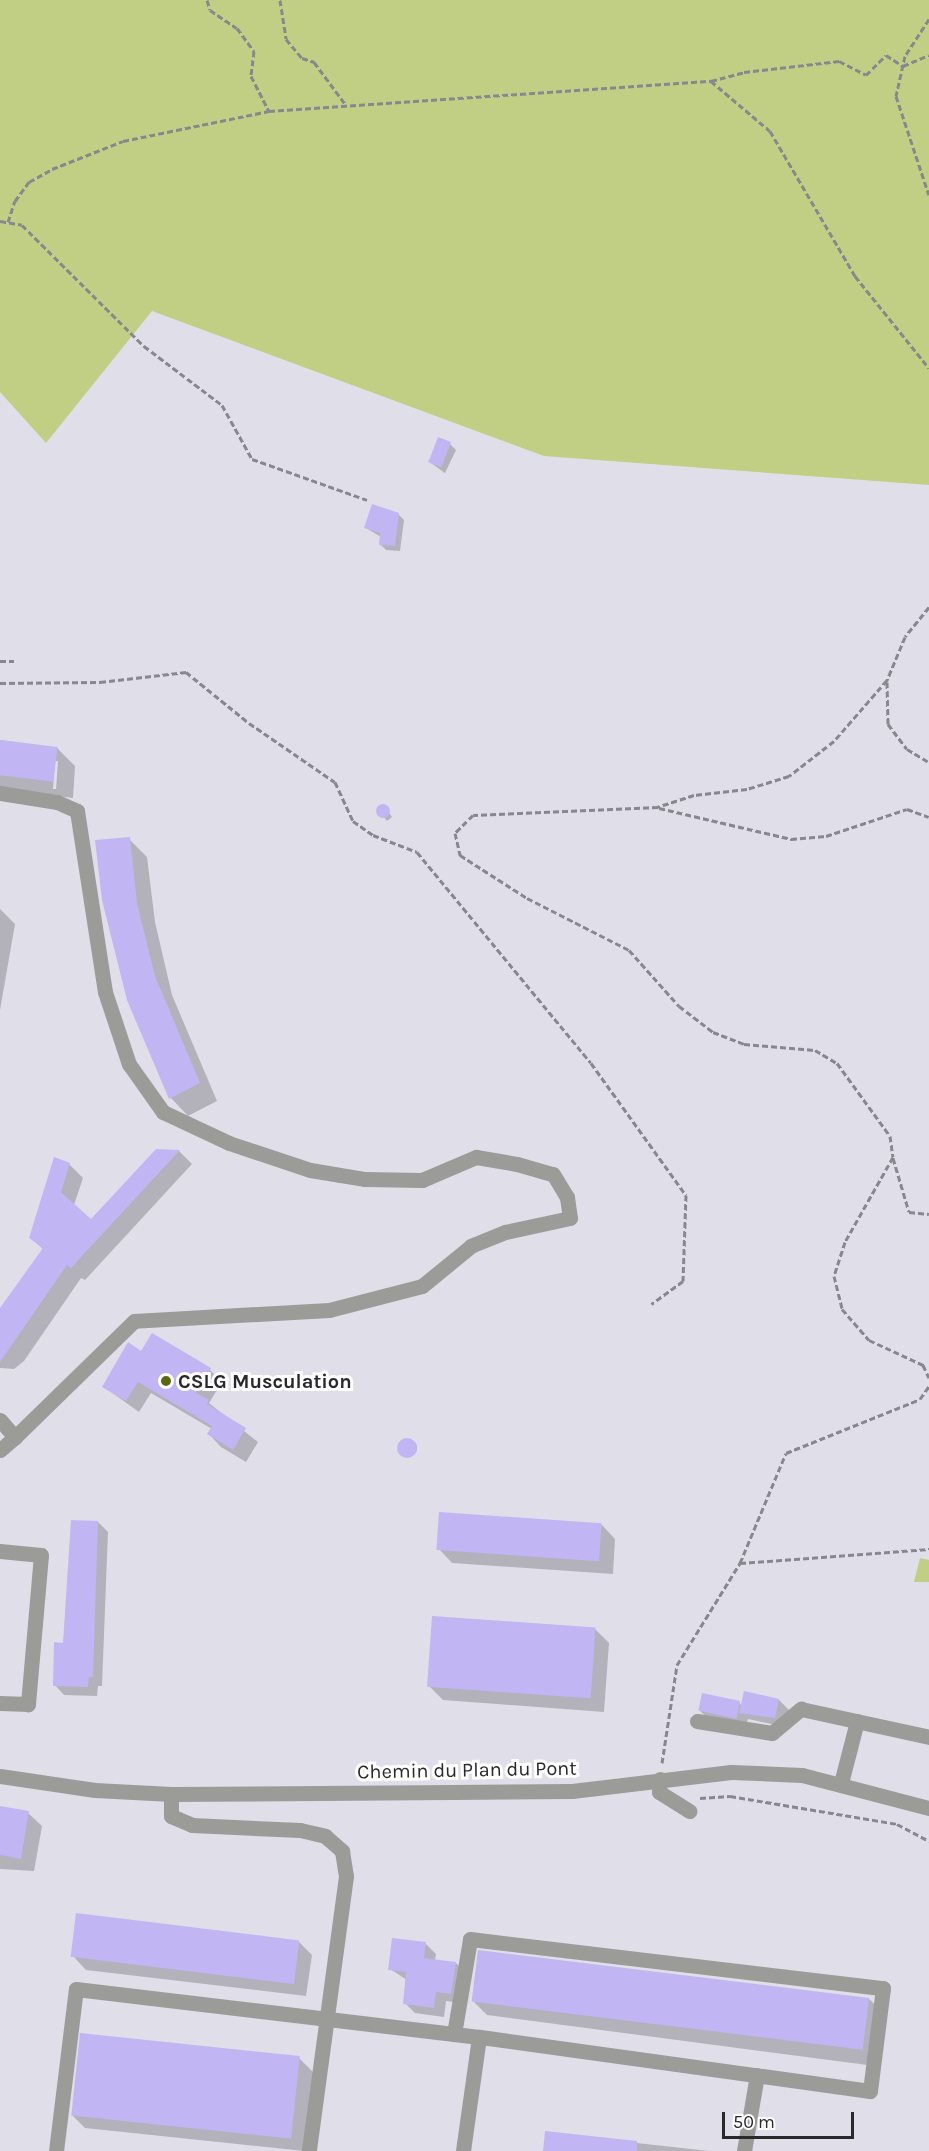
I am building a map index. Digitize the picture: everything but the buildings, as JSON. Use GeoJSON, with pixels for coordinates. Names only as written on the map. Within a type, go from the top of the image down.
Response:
{"type":"FeatureCollection","features":[{"type":"Feature","properties":{"kind":"street"},"geometry":{"type":"LineString","coordinates":[[0,793],[57,802],[76,811],[105,992],[129,1064],[163,1112],[229,1143],[300,1167],[365,1179],[422,1180],[476,1157],[517,1164],[553,1174],[567,1197],[570,1218],[505,1232],[471,1246],[422,1286],[328,1310],[134,1321],[0,1450]]}},
{"type":"Feature","properties":{"kind":"street"},"geometry":{"type":"LineString","coordinates":[[0,1420],[15,1437]]}},
{"type":"Feature","properties":{"kind":"street"},"geometry":{"type":"LineString","coordinates":[[0,1551],[42,1555],[28,1704],[0,1703]]}},
{"type":"Feature","properties":{"kind":"street"},"geometry":{"type":"LineString","coordinates":[[697,1720],[764,1734],[772,1733],[801,1708],[929,1737]]}},
{"type":"Feature","properties":{"kind":"street"},"geometry":{"type":"LineString","coordinates":[[841,1783],[857,1721]]}},
{"type":"Feature","properties":{"kind":"street","name":"Chemin du Plan du Pont"},"geometry":{"type":"LineString","coordinates":[[0,1776],[95,1790],[171,1794],[572,1791],[731,1772],[802,1775],[841,1783],[929,1808]]}},
{"type":"Feature","properties":{"kind":"street"},"geometry":{"type":"LineString","coordinates":[[660,1779],[659,1792],[691,1805]]}},
{"type":"Feature","properties":{"kind":"street"},"geometry":{"type":"LineString","coordinates":[[171,1794],[171,1816],[192,1825],[300,1830],[325,1836],[342,1851],[346,1876],[309,2151]]}},
{"type":"Feature","properties":{"kind":"street"},"geometry":{"type":"LineString","coordinates":[[56,2151],[76,1989],[326,2021],[479,2037],[870,2091],[883,1988],[470,1939],[454,2034]]}},
{"type":"Feature","properties":{"kind":"street"},"geometry":{"type":"LineString","coordinates":[[463,2151],[479,2037]]}},
{"type":"Feature","properties":{"kind":"street"},"geometry":{"type":"LineString","coordinates":[[744,2151],[757,2075]]}},
{"type":"Feature","properties":{"kind":"path"},"geometry":{"type":"LineString","coordinates":[[207,0],[210,10],[237,28],[254,51],[251,76],[269,111]]}},
{"type":"Feature","properties":{"kind":"path"},"geometry":{"type":"LineString","coordinates":[[280,0],[286,39],[302,58],[314,62],[346,105]]}},
{"type":"Feature","properties":{"kind":"path"},"geometry":{"type":"LineString","coordinates":[[929,19],[903,66],[896,96],[929,195]]}},
{"type":"Feature","properties":{"kind":"path"},"geometry":{"type":"LineString","coordinates":[[8,222],[15,201],[30,182],[52,169],[123,141],[269,111],[711,81],[744,72],[839,61],[866,75],[886,55],[903,66]]}},
{"type":"Feature","properties":{"kind":"path"},"geometry":{"type":"LineString","coordinates":[[903,66],[929,55]]}},
{"type":"Feature","properties":{"kind":"path"},"geometry":{"type":"LineString","coordinates":[[711,81],[770,130],[855,276],[929,368]]}},
{"type":"Feature","properties":{"kind":"path"},"geometry":{"type":"LineString","coordinates":[[0,221],[22,225],[144,346],[222,405],[252,459],[367,500]]}},
{"type":"Feature","properties":{"kind":"path"},"geometry":{"type":"LineString","coordinates":[[929,608],[904,636],[887,681],[834,741],[789,776],[747,789],[694,795],[658,807],[473,815],[455,833],[460,855],[527,898],[629,950],[679,1006],[713,1032],[744,1044],[815,1050],[837,1063],[890,1136],[893,1157],[909,1212],[929,1214]]}},
{"type":"Feature","properties":{"kind":"path"},"geometry":{"type":"LineString","coordinates":[[0,661],[14,661]]}},
{"type":"Feature","properties":{"kind":"path"},"geometry":{"type":"LineString","coordinates":[[0,683],[100,682],[186,672],[249,723],[335,782],[353,821],[373,835],[417,852],[591,1062],[686,1195],[683,1281],[651,1304]]}},
{"type":"Feature","properties":{"kind":"path"},"geometry":{"type":"LineString","coordinates":[[887,681],[888,724],[907,749],[929,762]]}},
{"type":"Feature","properties":{"kind":"path"},"geometry":{"type":"LineString","coordinates":[[658,807],[791,839],[826,836],[907,809],[929,817]]}},
{"type":"Feature","properties":{"kind":"path"},"geometry":{"type":"LineString","coordinates":[[893,1157],[845,1242],[834,1276],[842,1309],[869,1340],[923,1365],[929,1378]]}},
{"type":"Feature","properties":{"kind":"path"},"geometry":{"type":"LineString","coordinates":[[660,1779],[677,1665],[740,1563],[786,1453],[920,1399],[929,1386]]}},
{"type":"Feature","properties":{"kind":"path"},"geometry":{"type":"LineString","coordinates":[[740,1563],[929,1549]]}},
{"type":"Feature","properties":{"kind":"path"},"geometry":{"type":"LineString","coordinates":[[691,1805],[730,1797],[897,1824],[929,1841]]}},
{"type":"Feature","properties":{"kind":"green space"},"geometry":{"type":"Polygon","coordinates":[[[0,0],[929,0],[929,485],[544,456],[152,311],[46,443],[0,392],[0,0]]]}},
{"type":"Feature","properties":{"kind":"green space"},"geometry":{"type":"Polygon","coordinates":[[[920,1558],[929,1560],[929,1582],[914,1582],[920,1558]]]}},
{"type":"Feature","properties":{"kind":"place","name":"CSLG Musculation"},"geometry":{"type":"Point","coordinates":[166,1381]}}]}
